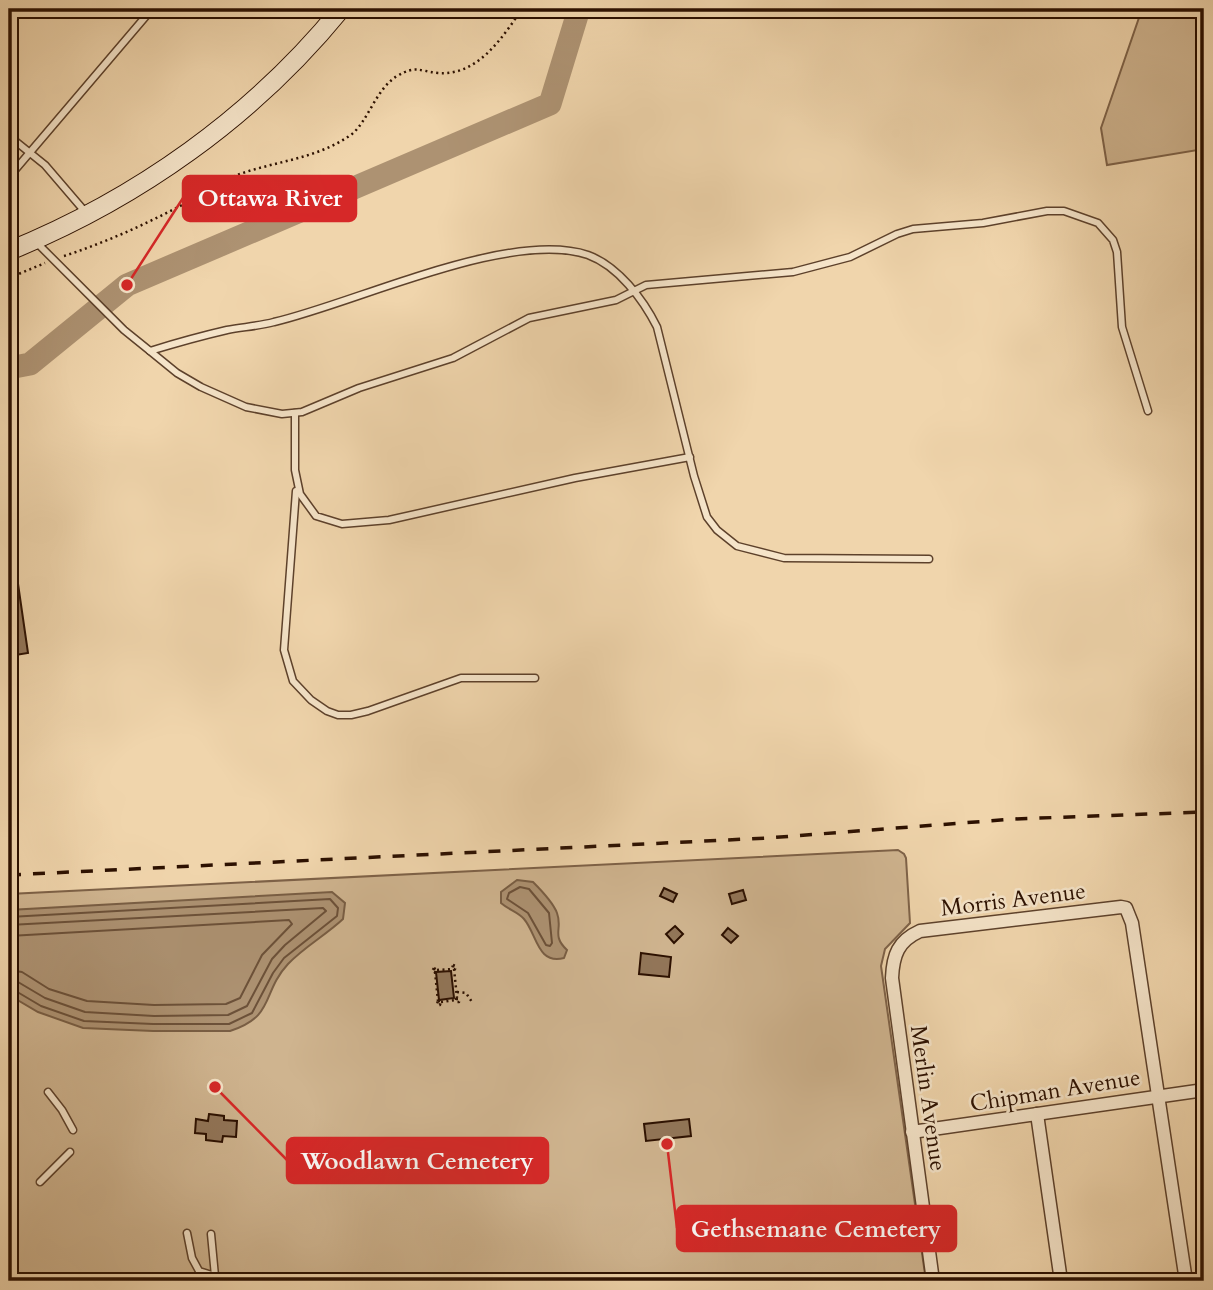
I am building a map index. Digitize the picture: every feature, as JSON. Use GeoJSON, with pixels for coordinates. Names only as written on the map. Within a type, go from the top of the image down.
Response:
{"type":"FeatureCollection","features":[{"type":"Feature","properties":{"kind":"street"},"geometry":{"type":"LineString","coordinates":[[9,251],[89,215],[130,192],[207,139],[271,84],[341,9]]}},
{"type":"Feature","properties":{"kind":"street","name":"Morris Avenue"},"geometry":{"type":"LineString","coordinates":[[919,931],[1112,907],[1126,908],[1130,914],[1158,1096]]}},
{"type":"Feature","properties":{"kind":"street","name":"Merlin Avenue"},"geometry":{"type":"LineString","coordinates":[[919,931],[901,942],[895,954],[892,978],[933,1281]]}},
{"type":"Feature","properties":{"kind":"street","name":"Chipman Avenue"},"geometry":{"type":"LineString","coordinates":[[912,1132],[1204,1090]]}},
{"type":"Feature","properties":{"kind":"street"},"geometry":{"type":"LineString","coordinates":[[1158,1096],[1186,1281]]}},
{"type":"Feature","properties":{"kind":"street"},"geometry":{"type":"LineString","coordinates":[[1037,1114],[1061,1281]]}},
{"type":"Feature","properties":{"kind":"lane"},"geometry":{"type":"LineString","coordinates":[[9,177],[152,9]]}},
{"type":"Feature","properties":{"kind":"lane"},"geometry":{"type":"LineString","coordinates":[[9,136],[45,165],[89,215]]}},
{"type":"Feature","properties":{"kind":"lane"},"geometry":{"type":"LineString","coordinates":[[35,241],[124,330],[177,373],[246,407],[268,412],[295,413],[359,388],[453,358],[529,318],[616,300],[646,285],[793,272],[850,257],[913,229],[983,223],[1064,211],[1098,223],[1113,240],[1117,252],[1122,327],[1148,411]]}},
{"type":"Feature","properties":{"kind":"lane"},"geometry":{"type":"LineString","coordinates":[[150,351],[194,338],[273,323],[462,264],[548,249],[589,256],[622,279],[649,310],[657,327],[690,457],[708,517],[717,530],[737,546],[784,558],[929,559]]}},
{"type":"Feature","properties":{"kind":"lane"},"geometry":{"type":"LineString","coordinates":[[295,413],[296,484],[284,650],[293,681],[311,700],[338,715],[351,715],[461,678],[535,678]]}},
{"type":"Feature","properties":{"kind":"lane"},"geometry":{"type":"LineString","coordinates":[[296,484],[306,506],[316,516],[342,524],[363,523],[388,520],[575,478],[690,457]]}},
{"type":"Feature","properties":{"kind":"lane"},"geometry":{"type":"LineString","coordinates":[[48,1092],[62,1110],[72,1130]]}},
{"type":"Feature","properties":{"kind":"lane"},"geometry":{"type":"LineString","coordinates":[[40,1182],[70,1152]]}},
{"type":"Feature","properties":{"kind":"lane"},"geometry":{"type":"LineString","coordinates":[[187,1233],[192,1258],[199,1271],[215,1276],[211,1234]]}},
{"type":"Feature","properties":{"kind":"path"},"geometry":{"type":"LineString","coordinates":[[9,278],[122,236],[237,175],[323,150],[354,133],[376,99],[396,77],[417,68],[437,73],[459,72],[479,61],[495,46],[522,9]]}},
{"type":"Feature","properties":{"kind":"path"},"geometry":{"type":"LineString","coordinates":[[453,969],[457,992],[456,999],[439,1002],[436,971],[453,969]]}},
{"type":"Feature","properties":{"kind":"path"},"geometry":{"type":"LineString","coordinates":[[457,992],[466,993],[472,1002]]}},
{"type":"Feature","properties":{"kind":"shaded area"},"geometry":{"type":"Polygon","coordinates":[[[1142,9],[1204,9],[1204,149],[1107,165],[1101,128],[1142,9]]]}},
{"type":"Feature","properties":{"kind":"shaded area"},"geometry":{"type":"Polygon","coordinates":[[[898,850],[906,858],[910,923],[885,949],[881,966],[926,1281],[9,1281],[9,894],[898,850]]]}},
{"type":"Feature","properties":{"kind":"water"},"geometry":{"type":"Polygon","coordinates":[[[517,880],[533,882],[553,905],[558,919],[558,936],[567,950],[564,958],[555,959],[543,953],[524,919],[501,903],[501,892],[517,880]]]}},
{"type":"Feature","properties":{"kind":"water"},"geometry":{"type":"Polygon","coordinates":[[[332,892],[345,903],[343,919],[288,964],[255,1018],[230,1031],[83,1028],[38,1012],[9,995],[9,910],[332,892]]]}},
{"type":"Feature","properties":{"kind":"building"},"geometry":{"type":"Polygon","coordinates":[[[16,570],[28,653],[9,656],[9,571],[16,570]]]}},
{"type":"Feature","properties":{"kind":"building"},"geometry":{"type":"Polygon","coordinates":[[[664,888],[677,894],[673,902],[660,896],[664,888]]]}},
{"type":"Feature","properties":{"kind":"building"},"geometry":{"type":"Polygon","coordinates":[[[743,890],[746,900],[732,904],[729,894],[743,890]]]}},
{"type":"Feature","properties":{"kind":"building"},"geometry":{"type":"Polygon","coordinates":[[[675,926],[683,934],[674,943],[666,934],[675,926]]]}},
{"type":"Feature","properties":{"kind":"building"},"geometry":{"type":"Polygon","coordinates":[[[728,928],[738,936],[731,943],[722,935],[728,928]]]}},
{"type":"Feature","properties":{"kind":"building"},"geometry":{"type":"Polygon","coordinates":[[[641,953],[671,957],[669,977],[639,974],[641,953]]]}},
{"type":"Feature","properties":{"kind":"building"},"geometry":{"type":"Polygon","coordinates":[[[451,971],[454,998],[439,1000],[436,972],[451,971]]]}},
{"type":"Feature","properties":{"kind":"building"},"geometry":{"type":"Polygon","coordinates":[[[209,1114],[224,1116],[224,1120],[237,1121],[236,1137],[223,1136],[222,1142],[206,1140],[206,1134],[195,1133],[196,1119],[208,1121],[209,1114]]]}},
{"type":"Feature","properties":{"kind":"building"},"geometry":{"type":"Polygon","coordinates":[[[689,1119],[691,1136],[646,1141],[644,1124],[689,1119]]]}},
{"type":"Feature","properties":{"kind":"waterway"},"geometry":{"type":"LineString","coordinates":[[9,368],[30,364],[127,285],[550,104],[579,9]]}},
{"type":"Feature","properties":{"kind":"railway"},"geometry":{"type":"LineString","coordinates":[[9,875],[767,838],[1014,819],[1204,812]]}},
{"type":"Feature","properties":{"kind":"place","name":"Ottawa River"},"geometry":{"type":"Point","coordinates":[127,285]}},
{"type":"Feature","properties":{"kind":"place","name":"Woodlawn Cemetery"},"geometry":{"type":"Point","coordinates":[215,1087]}},
{"type":"Feature","properties":{"kind":"place","name":"Gethsemane Cemetery"},"geometry":{"type":"Point","coordinates":[667,1144]}}]}
